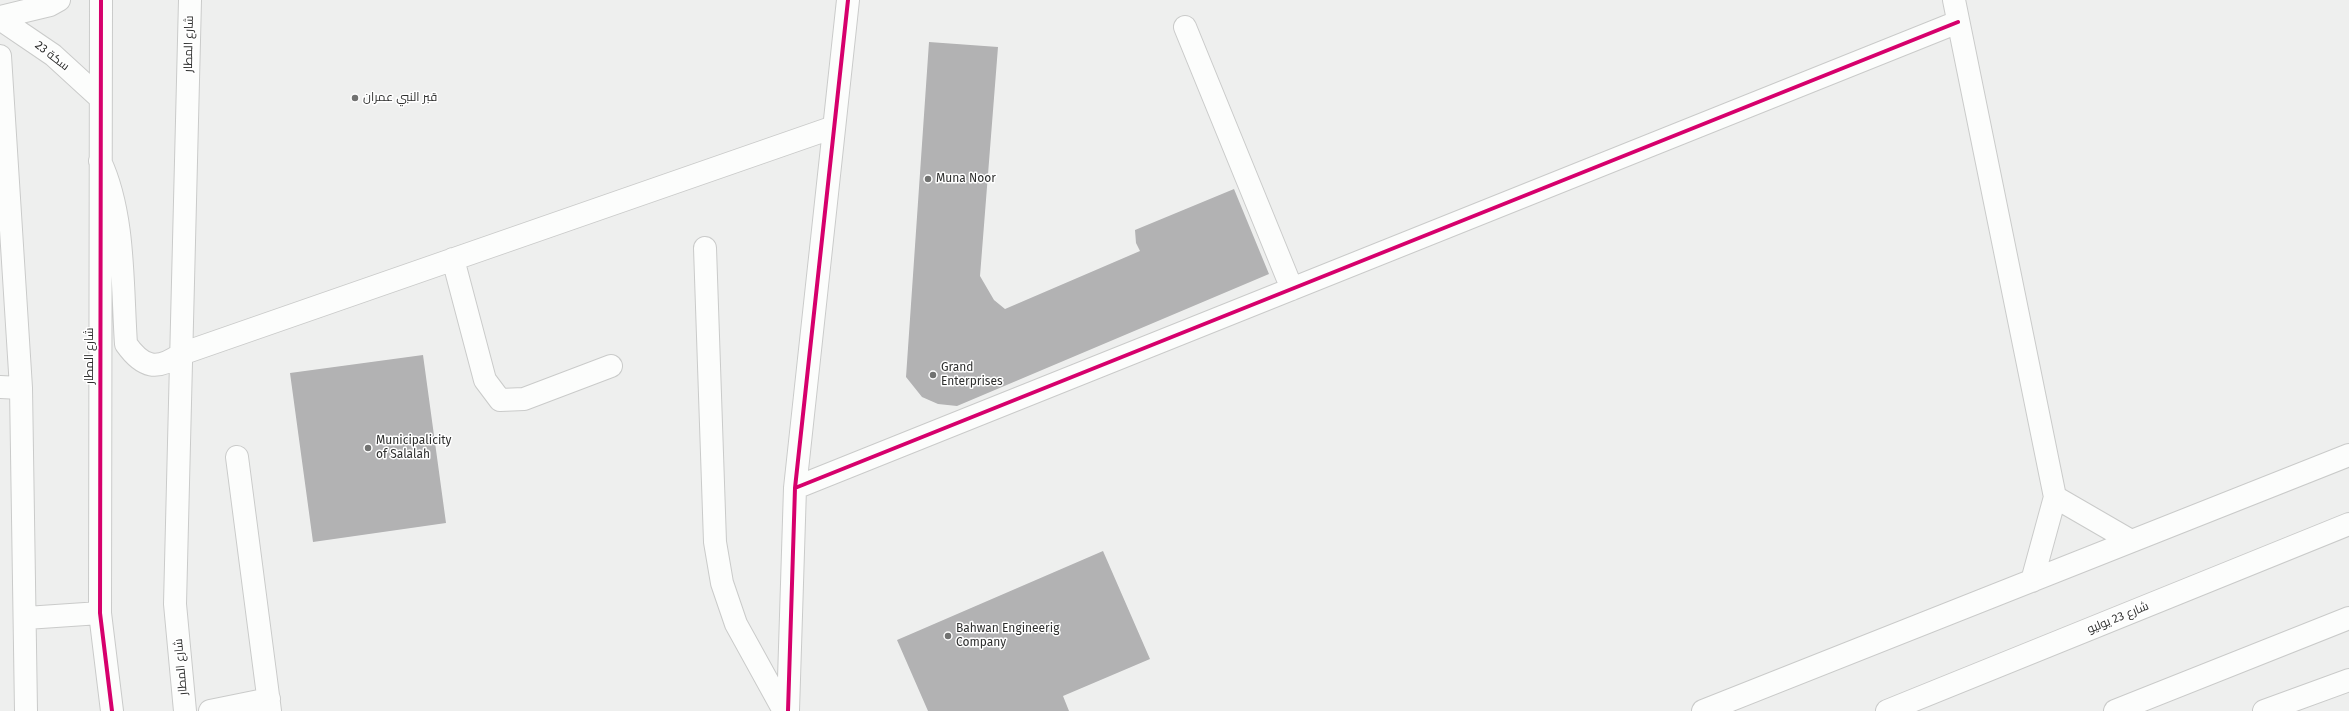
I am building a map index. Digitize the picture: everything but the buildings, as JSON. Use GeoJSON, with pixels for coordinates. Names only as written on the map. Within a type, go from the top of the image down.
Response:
{"type":"FeatureCollection","features":[{"type":"Feature","properties":{"kind":"street","name":"23 سكة"},"geometry":{"type":"LineString","coordinates":[[0,18],[50,5],[59,0]]}},
{"type":"Feature","properties":{"kind":"street","name":"شارع المطار"},"geometry":{"type":"LineString","coordinates":[[101,0],[100,613],[112,711]]}},
{"type":"Feature","properties":{"kind":"street","name":"شارع المطار"},"geometry":{"type":"LineString","coordinates":[[185,711],[175,604],[190,0]]}},
{"type":"Feature","properties":{"kind":"street"},"geometry":{"type":"LineString","coordinates":[[788,711],[795,488],[848,0]]}},
{"type":"Feature","properties":{"kind":"street"},"geometry":{"type":"LineString","coordinates":[[1954,0],[2055,497],[2032,581]]}},
{"type":"Feature","properties":{"kind":"street","name":"23 سكة"},"geometry":{"type":"LineString","coordinates":[[0,18],[53,54],[100,98]]}},
{"type":"Feature","properties":{"kind":"street"},"geometry":{"type":"LineString","coordinates":[[795,488],[1958,22]]}},
{"type":"Feature","properties":{"kind":"street"},"geometry":{"type":"LineString","coordinates":[[1185,28],[1292,289]]}},
{"type":"Feature","properties":{"kind":"street"},"geometry":{"type":"LineString","coordinates":[[0,56],[10,387],[26,618],[26,711]]}},
{"type":"Feature","properties":{"kind":"street"},"geometry":{"type":"LineString","coordinates":[[100,161],[114,198],[117,217],[126,344],[136,358],[151,366],[167,364],[181,354],[834,127]]}},
{"type":"Feature","properties":{"kind":"street"},"geometry":{"type":"LineString","coordinates":[[706,248],[715,542],[722,583],[736,624],[784,711]]}},
{"type":"Feature","properties":{"kind":"street"},"geometry":{"type":"LineString","coordinates":[[453,259],[485,380],[500,400],[524,399],[611,366]]}},
{"type":"Feature","properties":{"kind":"street"},"geometry":{"type":"LineString","coordinates":[[1703,711],[2349,455]]}},
{"type":"Feature","properties":{"kind":"street"},"geometry":{"type":"LineString","coordinates":[[210,711],[269,705],[237,457]]}},
{"type":"Feature","properties":{"kind":"street"},"geometry":{"type":"LineString","coordinates":[[2055,497],[2130,541]]}},
{"type":"Feature","properties":{"kind":"street","name":"شارع 23 يوليو"},"geometry":{"type":"LineString","coordinates":[[1887,711],[2349,524]]}},
{"type":"Feature","properties":{"kind":"street"},"geometry":{"type":"LineString","coordinates":[[26,618],[100,613]]}},
{"type":"Feature","properties":{"kind":"street"},"geometry":{"type":"LineString","coordinates":[[2115,711],[2349,618]]}},
{"type":"Feature","properties":{"kind":"street"},"geometry":{"type":"LineString","coordinates":[[2264,711],[2349,680]]}},
{"type":"Feature","properties":{"kind":"cycle path"},"geometry":{"type":"LineString","coordinates":[[101,0],[100,613],[112,711]]}},
{"type":"Feature","properties":{"kind":"cycle path"},"geometry":{"type":"LineString","coordinates":[[788,711],[795,488],[848,0]]}},
{"type":"Feature","properties":{"kind":"cycle path"},"geometry":{"type":"LineString","coordinates":[[795,488],[1958,22]]}},
{"type":"Feature","properties":{"kind":"place","name":"قبر النبي عمران"},"geometry":{"type":"Point","coordinates":[355,98]}},
{"type":"Feature","properties":{"kind":"place","name":"Muna Noor"},"geometry":{"type":"Point","coordinates":[928,179]}},
{"type":"Feature","properties":{"kind":"place","name":"Grand Enterprises"},"geometry":{"type":"Point","coordinates":[933,375]}},
{"type":"Feature","properties":{"kind":"place","name":"Municipalicity of Salalah"},"geometry":{"type":"Point","coordinates":[368,448]}},
{"type":"Feature","properties":{"kind":"place","name":"Bahwan Engineerig Company"},"geometry":{"type":"Point","coordinates":[948,636]}}]}
